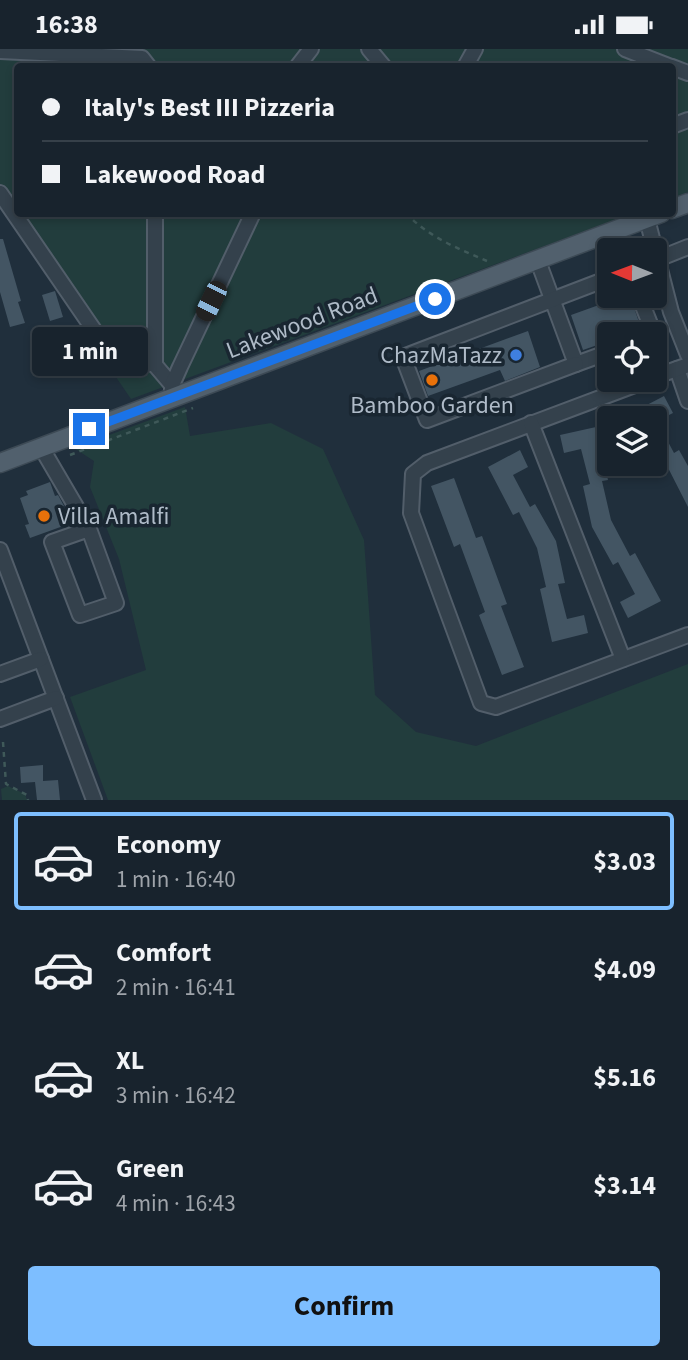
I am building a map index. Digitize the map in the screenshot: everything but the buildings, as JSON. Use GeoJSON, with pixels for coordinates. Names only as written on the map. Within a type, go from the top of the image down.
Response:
{"type":"FeatureCollection","features":[{"type":"Feature","properties":{"kind":"main road","name":"Lakewood Road"},"geometry":{"type":"LineString","coordinates":[[0,463],[172,391],[538,261],[651,217]]}},
{"type":"Feature","properties":{"kind":"street"},"geometry":{"type":"LineString","coordinates":[[299,63],[311,49]]}},
{"type":"Feature","properties":{"kind":"street"},"geometry":{"type":"LineString","coordinates":[[369,49],[381,63]]}},
{"type":"Feature","properties":{"kind":"street"},"geometry":{"type":"LineString","coordinates":[[625,49],[661,63]]}},
{"type":"Feature","properties":{"kind":"street"},"geometry":{"type":"LineString","coordinates":[[0,51],[106,52],[142,58],[146,63]]}},
{"type":"Feature","properties":{"kind":"street"},"geometry":{"type":"LineString","coordinates":[[0,193],[14,213]]}},
{"type":"Feature","properties":{"kind":"street"},"geometry":{"type":"LineString","coordinates":[[16,217],[107,349],[155,365]]}},
{"type":"Feature","properties":{"kind":"street"},"geometry":{"type":"LineString","coordinates":[[156,217],[155,365],[172,391]]}},
{"type":"Feature","properties":{"kind":"street"},"geometry":{"type":"LineString","coordinates":[[172,391],[251,217]]}},
{"type":"Feature","properties":{"kind":"street"},"geometry":{"type":"LineString","coordinates":[[654,217],[656,238]]}},
{"type":"Feature","properties":{"kind":"street"},"geometry":{"type":"LineString","coordinates":[[667,255],[688,247]]}},
{"type":"Feature","properties":{"kind":"street"},"geometry":{"type":"LineString","coordinates":[[538,261],[576,364]]}},
{"type":"Feature","properties":{"kind":"street"},"geometry":{"type":"LineString","coordinates":[[597,283],[403,357],[427,420],[597,356]]}},
{"type":"Feature","properties":{"kind":"street"},"geometry":{"type":"LineString","coordinates":[[667,287],[684,334],[688,355]]}},
{"type":"Feature","properties":{"kind":"street"},"geometry":{"type":"LineString","coordinates":[[682,367],[688,401]]}},
{"type":"Feature","properties":{"kind":"street"},"geometry":{"type":"LineString","coordinates":[[615,392],[427,463],[413,474],[411,513],[481,702],[496,707],[688,635]]}},
{"type":"Feature","properties":{"kind":"street"},"geometry":{"type":"LineString","coordinates":[[531,423],[624,659]]}},
{"type":"Feature","properties":{"kind":"street"},"geometry":{"type":"LineString","coordinates":[[41,447],[89,529],[116,603],[80,615],[52,542],[89,529]]}},
{"type":"Feature","properties":{"kind":"street"},"geometry":{"type":"LineString","coordinates":[[0,550],[94,800]]}},
{"type":"Feature","properties":{"kind":"street"},"geometry":{"type":"LineString","coordinates":[[0,674],[41,659]]}},
{"type":"Feature","properties":{"kind":"street"},"geometry":{"type":"LineString","coordinates":[[0,719],[56,698]]}},
{"type":"Feature","properties":{"kind":"path"},"geometry":{"type":"LineString","coordinates":[[410,217],[435,236],[509,271]]}},
{"type":"Feature","properties":{"kind":"path"},"geometry":{"type":"LineString","coordinates":[[3,742],[6,784],[27,795],[28,800]]}},
{"type":"Feature","properties":{"kind":"green space"},"geometry":{"type":"Polygon","coordinates":[[[0,49],[688,49],[688,192],[676,196],[676,63],[14,63],[14,217],[623,217],[131,399],[0,207],[0,49]]]}},
{"type":"Feature","properties":{"kind":"green space"},"geometry":{"type":"Polygon","coordinates":[[[185,407],[190,436],[271,423],[323,449],[364,540],[375,695],[416,732],[476,746],[688,664],[688,800],[108,800],[70,697],[146,670],[119,559],[90,487],[94,461],[74,448],[185,407]]]}},
{"type":"Feature","properties":{"kind":"green space"},"geometry":{"type":"Polygon","coordinates":[[[8,786],[25,794],[27,800],[2,800],[1,789],[8,786]]]}},
{"type":"Feature","properties":{"kind":"place","name":"ChazMaTazz"},"geometry":{"type":"Point","coordinates":[516,355]}},
{"type":"Feature","properties":{"kind":"place","name":"Bamboo Garden"},"geometry":{"type":"Point","coordinates":[432,380]}},
{"type":"Feature","properties":{"kind":"place","name":"Villa Amalfi"},"geometry":{"type":"Point","coordinates":[44,516]}},
{"type":"Feature","properties":{"kind":"route"},"geometry":{"type":"LineString","coordinates":[[89,429],[435,299]]}}]}
